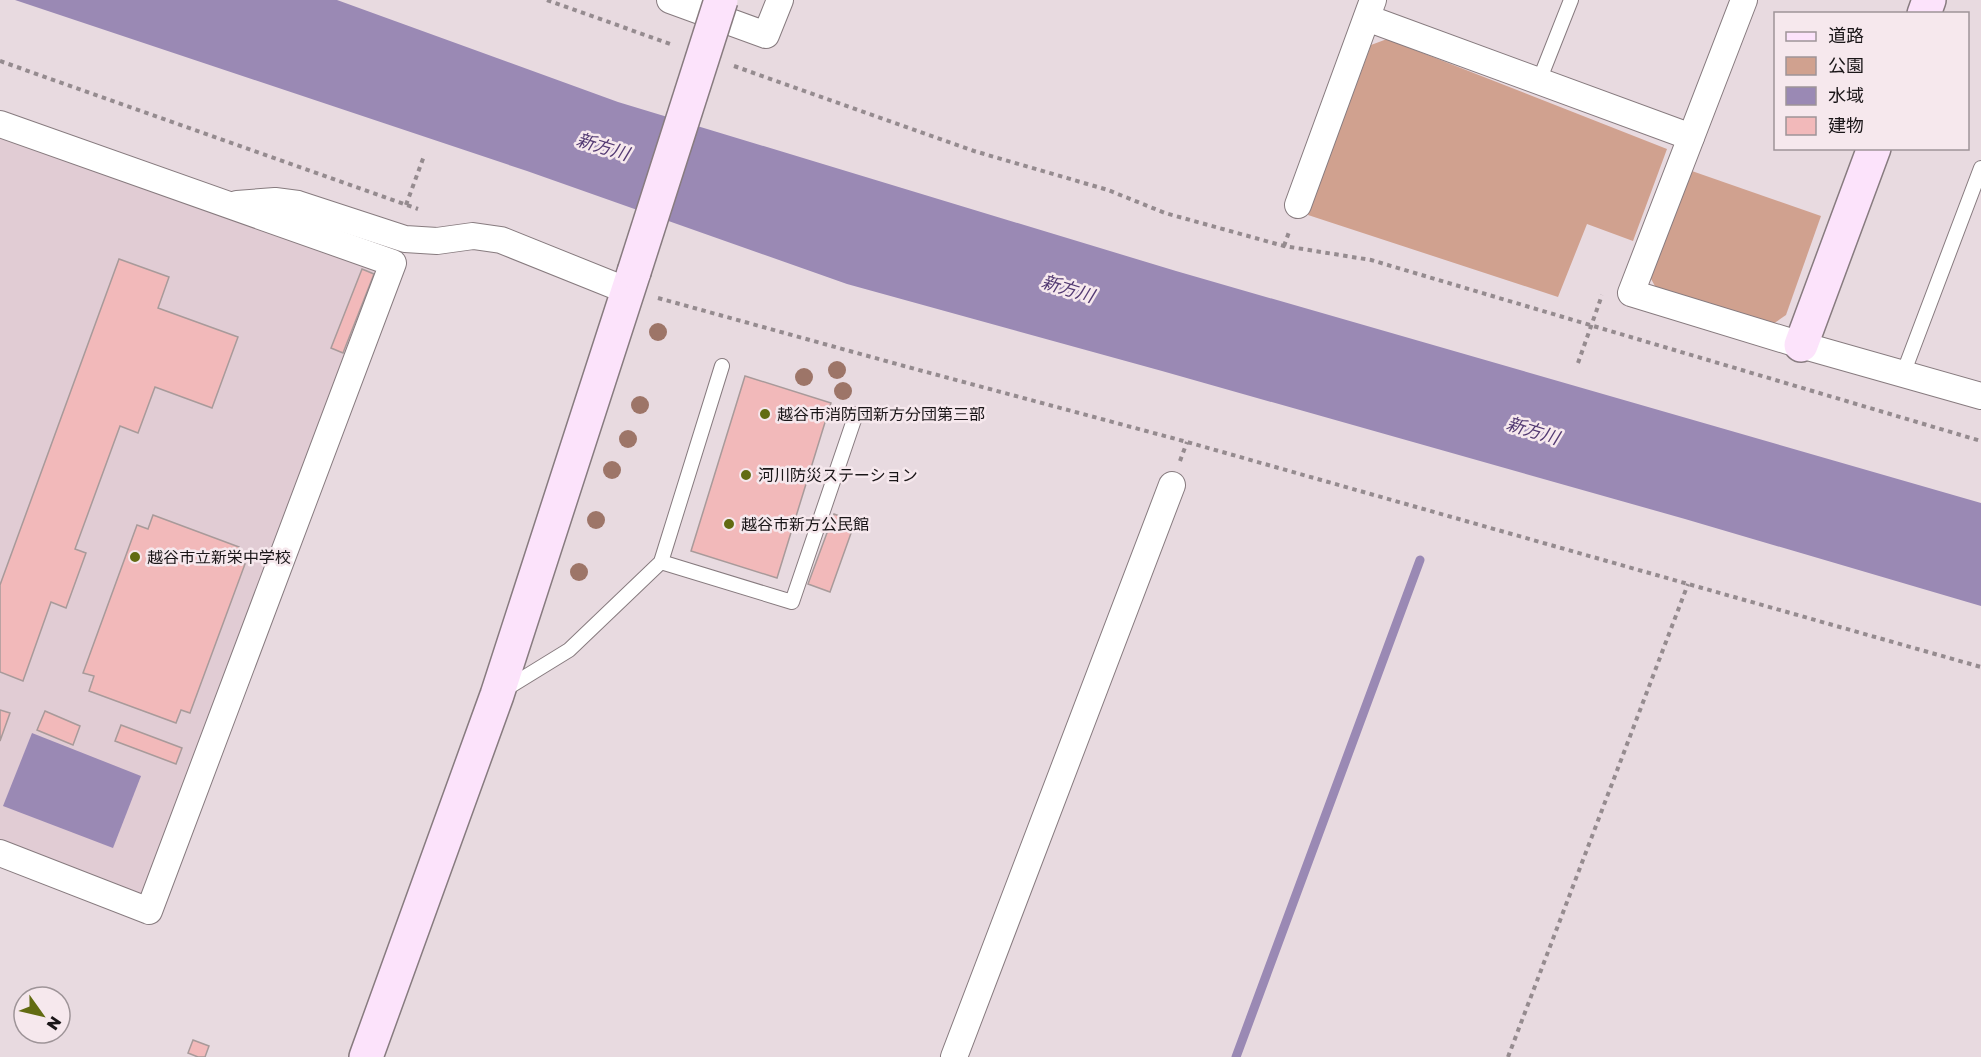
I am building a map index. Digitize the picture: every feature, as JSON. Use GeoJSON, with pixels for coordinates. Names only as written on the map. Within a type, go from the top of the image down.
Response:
{"type":"FeatureCollection","features":[{"type":"Feature","properties":{"kind":"street"},"geometry":{"type":"LineString","coordinates":[[670,0],[766,35],[780,0]]}},
{"type":"Feature","properties":{"kind":"street"},"geometry":{"type":"LineString","coordinates":[[366,1057],[497,694],[722,0]]}},
{"type":"Feature","properties":{"kind":"street"},"geometry":{"type":"LineString","coordinates":[[1744,0],[1631,293],[1801,345],[1981,396]]}},
{"type":"Feature","properties":{"kind":"street"},"geometry":{"type":"LineString","coordinates":[[1298,206],[1370,9],[1539,81],[1691,137]]}},
{"type":"Feature","properties":{"kind":"street"},"geometry":{"type":"LineString","coordinates":[[0,124],[393,263],[149,911],[0,853]]}},
{"type":"Feature","properties":{"kind":"street"},"geometry":{"type":"LineString","coordinates":[[1801,345],[1873,150]]}},
{"type":"Feature","properties":{"kind":"street"},"geometry":{"type":"LineString","coordinates":[[226,204],[275,201],[298,204],[405,239],[437,241],[473,236],[501,240],[632,281]]}},
{"type":"Feature","properties":{"kind":"street"},"geometry":{"type":"LineString","coordinates":[[954,1057],[1172,485]]}},
{"type":"Feature","properties":{"kind":"lane"},"geometry":{"type":"LineString","coordinates":[[1539,81],[1571,0]]}},
{"type":"Feature","properties":{"kind":"lane"},"geometry":{"type":"LineString","coordinates":[[1903,374],[1981,168]]}},
{"type":"Feature","properties":{"kind":"lane"},"geometry":{"type":"LineString","coordinates":[[497,694],[568,650],[661,562],[722,366]]}},
{"type":"Feature","properties":{"kind":"lane"},"geometry":{"type":"LineString","coordinates":[[661,562],[792,602],[856,414]]}},
{"type":"Feature","properties":{"kind":"path"},"geometry":{"type":"LineString","coordinates":[[547,0],[974,151],[1108,190],[1165,213],[1284,246],[1371,260],[1981,441]]}},
{"type":"Feature","properties":{"kind":"path"},"geometry":{"type":"LineString","coordinates":[[0,61],[427,213]]}},
{"type":"Feature","properties":{"kind":"path"},"geometry":{"type":"LineString","coordinates":[[406,205],[424,156]]}},
{"type":"Feature","properties":{"kind":"path"},"geometry":{"type":"LineString","coordinates":[[632,281],[1981,668]]}},
{"type":"Feature","properties":{"kind":"path"},"geometry":{"type":"LineString","coordinates":[[1578,363],[1602,294]]}},
{"type":"Feature","properties":{"kind":"path"},"geometry":{"type":"LineString","coordinates":[[1508,1057],[1688,584]]}},
{"type":"Feature","properties":{"kind":"shaded area","name":"越谷市立新栄中学校"},"geometry":{"type":"Polygon","coordinates":[[[0,138],[379,271],[141,897],[0,843],[0,138]]]}},
{"type":"Feature","properties":{"kind":"green space"},"geometry":{"type":"Polygon","coordinates":[[[1387,39],[1667,149],[1633,241],[1587,224],[1558,297],[1308,215],[1371,45],[1387,39]]]}},
{"type":"Feature","properties":{"kind":"green space"},"geometry":{"type":"Polygon","coordinates":[[[1689,170],[1821,216],[1786,315],[1773,324],[1656,288],[1650,277],[1689,170]]]}},
{"type":"Feature","properties":{"kind":"water","name":"新方川"},"geometry":{"type":"Polygon","coordinates":[[[15,0],[337,0],[618,102],[1176,271],[1981,503],[1981,606],[1685,519],[847,284],[527,171],[15,0]]]}},
{"type":"Feature","properties":{"kind":"water"},"geometry":{"type":"Polygon","coordinates":[[[32,733],[141,776],[113,848],[3,806],[32,733]]]}},
{"type":"Feature","properties":{"kind":"building"},"geometry":{"type":"Polygon","coordinates":[[[119,259],[169,277],[158,308],[238,337],[212,408],[155,387],[138,433],[120,426],[75,549],[86,553],[66,608],[51,602],[23,681],[0,672],[0,585],[119,259]]]}},
{"type":"Feature","properties":{"kind":"building"},"geometry":{"type":"Polygon","coordinates":[[[362,269],[374,274],[343,353],[331,348],[362,269]]]}},
{"type":"Feature","properties":{"kind":"building"},"geometry":{"type":"Polygon","coordinates":[[[745,376],[831,403],[777,578],[691,551],[745,376]]]}},
{"type":"Feature","properties":{"kind":"building"},"geometry":{"type":"Polygon","coordinates":[[[834,514],[855,522],[830,592],[808,584],[834,514]]]}},
{"type":"Feature","properties":{"kind":"building"},"geometry":{"type":"Polygon","coordinates":[[[153,515],[239,547],[235,560],[245,564],[190,713],[181,710],[176,723],[89,691],[94,676],[83,673],[137,525],[148,529],[153,515]]]}},
{"type":"Feature","properties":{"kind":"building"},"geometry":{"type":"Polygon","coordinates":[[[0,710],[10,713],[0,741],[0,710]]]}},
{"type":"Feature","properties":{"kind":"building"},"geometry":{"type":"Polygon","coordinates":[[[45,711],[80,726],[73,745],[37,730],[45,711]]]}},
{"type":"Feature","properties":{"kind":"building"},"geometry":{"type":"Polygon","coordinates":[[[121,725],[182,748],[176,764],[115,741],[121,725]]]}},
{"type":"Feature","properties":{"kind":"building"},"geometry":{"type":"Polygon","coordinates":[[[193,1040],[209,1046],[205,1057],[188,1053],[193,1040]]]}},
{"type":"Feature","properties":{"kind":"waterway"},"geometry":{"type":"LineString","coordinates":[[1236,1057],[1420,560]]}},
{"type":"Feature","properties":{"kind":"place","name":"越谷市消防団新方分団第三部"},"geometry":{"type":"Point","coordinates":[765,414]}},
{"type":"Feature","properties":{"kind":"place","name":"河川防災ステーション"},"geometry":{"type":"Point","coordinates":[746,475]}},
{"type":"Feature","properties":{"kind":"place","name":"越谷市新方公民館"},"geometry":{"type":"Point","coordinates":[729,524]}},
{"type":"Feature","properties":{"kind":"place","name":"越谷市立新栄中学校"},"geometry":{"type":"Point","coordinates":[135,557]}}]}
